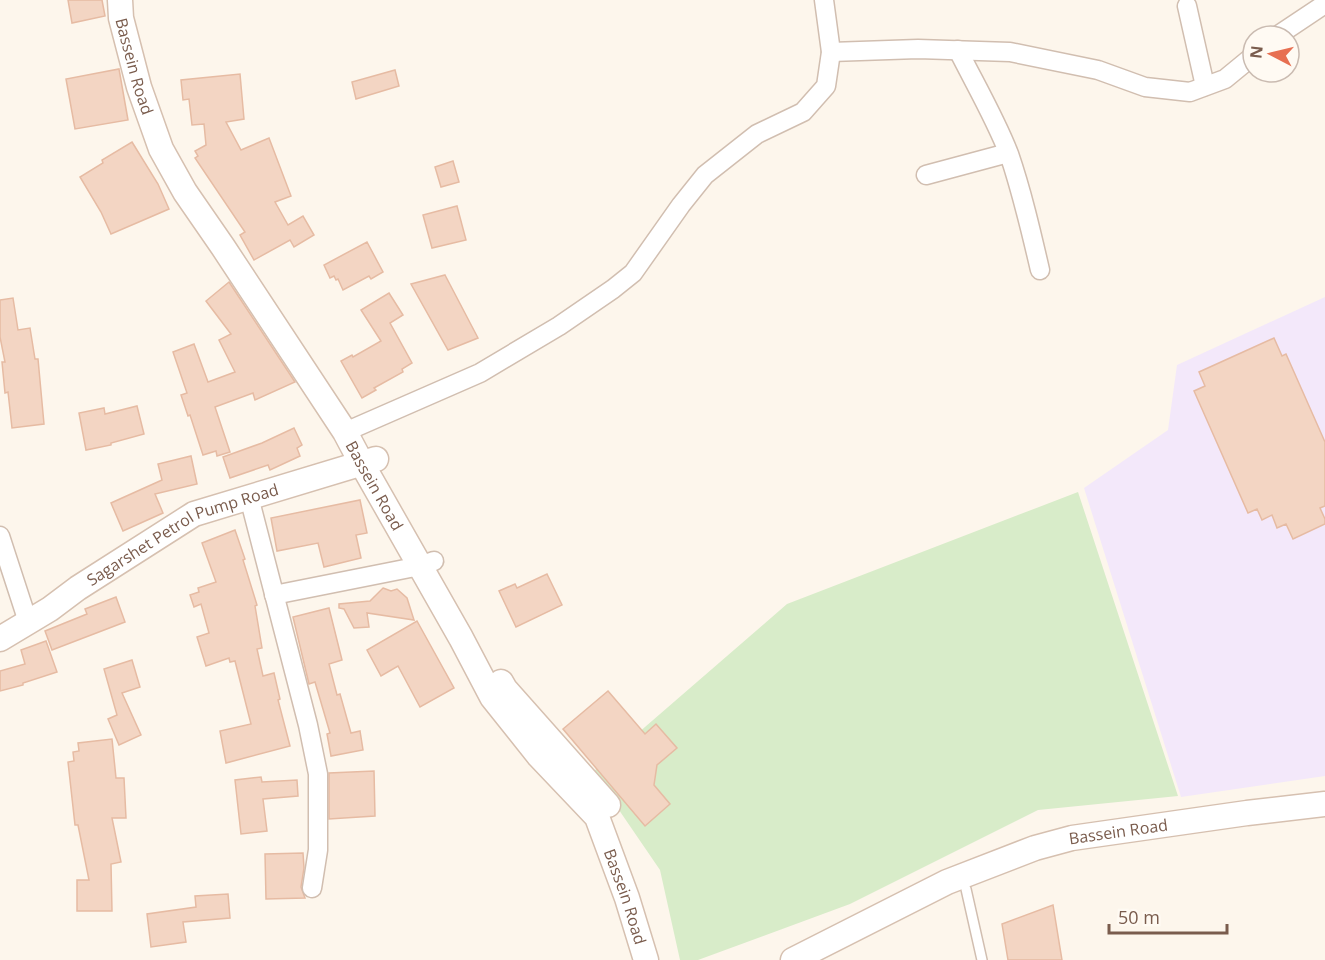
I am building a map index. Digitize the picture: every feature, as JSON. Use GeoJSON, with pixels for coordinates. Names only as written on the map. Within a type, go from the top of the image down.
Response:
{"type":"FeatureCollection","features":[{"type":"Feature","properties":{"kind":"main road","name":"Bassein Road"},"geometry":{"type":"LineString","coordinates":[[120,0],[121,18],[139,87],[161,149],[185,192],[351,429]]}},
{"type":"Feature","properties":{"kind":"main road","name":"Bassein Road"},"geometry":{"type":"LineString","coordinates":[[136,0],[136,14],[151,84],[175,145],[351,429],[427,564],[505,688],[610,808],[655,960]]}},
{"type":"Feature","properties":{"kind":"main road","name":"Sagarshet Petrol Pump Road"},"geometry":{"type":"LineString","coordinates":[[0,639],[50,609],[78,588],[194,514],[369,461]]}},
{"type":"Feature","properties":{"kind":"main road","name":"Bassein Road"},"geometry":{"type":"LineString","coordinates":[[427,564],[461,638],[492,697],[539,756],[597,817],[627,898],[646,960]]}},
{"type":"Feature","properties":{"kind":"main road","name":"Bassein Road"},"geometry":{"type":"LineString","coordinates":[[793,960],[947,882],[1035,848],[1072,838],[1325,804]]}},
{"type":"Feature","properties":{"kind":"main road","name":"Bassein Road"},"geometry":{"type":"LineString","coordinates":[[822,960],[877,928],[993,878],[1072,850],[1325,819]]}},
{"type":"Feature","properties":{"kind":"street"},"geometry":{"type":"LineString","coordinates":[[351,429],[480,373],[559,326],[613,290],[633,273],[705,175],[757,134],[802,112],[826,86],[831,52],[824,0]]}},
{"type":"Feature","properties":{"kind":"street"},"geometry":{"type":"LineString","coordinates":[[1295,24],[1325,4]]}},
{"type":"Feature","properties":{"kind":"street"},"geometry":{"type":"LineString","coordinates":[[1187,6],[1205,86]]}},
{"type":"Feature","properties":{"kind":"street"},"geometry":{"type":"LineString","coordinates":[[831,52],[918,49],[1010,52],[1098,70],[1145,87],[1190,92],[1225,79],[1241,66]]}},
{"type":"Feature","properties":{"kind":"street"},"geometry":{"type":"LineString","coordinates":[[958,50],[1008,153],[1021,191],[1040,270]]}},
{"type":"Feature","properties":{"kind":"street"},"geometry":{"type":"LineString","coordinates":[[926,175],[1008,153]]}},
{"type":"Feature","properties":{"kind":"street"},"geometry":{"type":"LineString","coordinates":[[249,497],[308,725],[318,774],[318,850],[312,888]]}},
{"type":"Feature","properties":{"kind":"street"},"geometry":{"type":"LineString","coordinates":[[0,537],[28,622]]}},
{"type":"Feature","properties":{"kind":"street"},"geometry":{"type":"LineString","coordinates":[[274,595],[427,564]]}},
{"type":"Feature","properties":{"kind":"lane"},"geometry":{"type":"LineString","coordinates":[[966,889],[982,960]]}},
{"type":"Feature","properties":{"kind":"shaded area"},"geometry":{"type":"Polygon","coordinates":[[[1325,297],[1325,776],[1181,797],[1084,488],[1168,430],[1177,365],[1325,297]]]}},
{"type":"Feature","properties":{"kind":"green space"},"geometry":{"type":"Polygon","coordinates":[[[1078,492],[1178,796],[1038,810],[850,904],[698,960],[680,960],[660,870],[593,772],[787,604],[1078,492]]]}},
{"type":"Feature","properties":{"kind":"building"},"geometry":{"type":"Polygon","coordinates":[[[68,0],[102,0],[105,16],[72,23],[68,0]]]}},
{"type":"Feature","properties":{"kind":"building"},"geometry":{"type":"Polygon","coordinates":[[[119,69],[128,120],[75,129],[66,79],[119,69]]]}},
{"type":"Feature","properties":{"kind":"building"},"geometry":{"type":"Polygon","coordinates":[[[395,70],[399,86],[356,99],[352,82],[395,70]]]}},
{"type":"Feature","properties":{"kind":"building"},"geometry":{"type":"Polygon","coordinates":[[[240,74],[244,119],[226,122],[241,150],[269,138],[291,196],[275,202],[288,225],[303,216],[314,235],[294,247],[290,240],[254,260],[240,235],[245,232],[195,158],[198,156],[195,151],[206,145],[204,124],[192,125],[189,99],[183,100],[181,80],[240,74]]]}},
{"type":"Feature","properties":{"kind":"building"},"geometry":{"type":"Polygon","coordinates":[[[132,142],[158,184],[169,209],[111,234],[80,177],[103,163],[102,160],[132,142]]]}},
{"type":"Feature","properties":{"kind":"building"},"geometry":{"type":"Polygon","coordinates":[[[453,161],[459,182],[441,187],[435,167],[453,161]]]}},
{"type":"Feature","properties":{"kind":"building"},"geometry":{"type":"Polygon","coordinates":[[[457,206],[466,240],[432,248],[423,215],[457,206]]]}},
{"type":"Feature","properties":{"kind":"building"},"geometry":{"type":"Polygon","coordinates":[[[367,242],[383,272],[371,279],[369,276],[343,290],[338,279],[336,280],[334,276],[330,278],[324,265],[367,242]]]}},
{"type":"Feature","properties":{"kind":"building"},"geometry":{"type":"Polygon","coordinates":[[[445,275],[478,338],[448,350],[411,284],[445,275]]]}},
{"type":"Feature","properties":{"kind":"building"},"geometry":{"type":"Polygon","coordinates":[[[229,282],[295,382],[255,400],[253,393],[215,407],[230,452],[217,456],[216,451],[203,455],[181,395],[187,393],[173,352],[194,344],[208,382],[235,372],[219,340],[231,334],[206,301],[229,282]]]}},
{"type":"Feature","properties":{"kind":"building"},"geometry":{"type":"Polygon","coordinates":[[[389,293],[403,315],[390,323],[412,363],[402,369],[403,372],[374,388],[376,390],[362,398],[341,361],[381,341],[361,310],[389,293]]]}},
{"type":"Feature","properties":{"kind":"building"},"geometry":{"type":"Polygon","coordinates":[[[13,298],[18,330],[30,328],[35,359],[38,359],[44,424],[12,428],[2,362],[5,362],[0,337],[0,300],[13,298]]]}},
{"type":"Feature","properties":{"kind":"building"},"geometry":{"type":"Polygon","coordinates":[[[1274,338],[1282,356],[1286,354],[1325,442],[1325,506],[1320,508],[1325,524],[1293,539],[1286,524],[1277,528],[1272,515],[1262,520],[1257,509],[1248,513],[1194,391],[1205,386],[1199,372],[1274,338]]]}},
{"type":"Feature","properties":{"kind":"building"},"geometry":{"type":"Polygon","coordinates":[[[137,406],[144,434],[111,443],[111,445],[86,450],[79,413],[104,408],[105,414],[137,406]]]}},
{"type":"Feature","properties":{"kind":"building"},"geometry":{"type":"Polygon","coordinates":[[[294,428],[302,445],[297,448],[300,456],[270,470],[268,465],[230,478],[223,457],[294,428]]]}},
{"type":"Feature","properties":{"kind":"building"},"geometry":{"type":"Polygon","coordinates":[[[191,456],[197,484],[155,494],[163,513],[123,531],[111,503],[162,480],[158,464],[191,456]]]}},
{"type":"Feature","properties":{"kind":"building"},"geometry":{"type":"Polygon","coordinates":[[[360,500],[367,533],[356,535],[361,558],[324,567],[318,543],[277,551],[271,518],[360,500]]]}},
{"type":"Feature","properties":{"kind":"building"},"geometry":{"type":"Polygon","coordinates":[[[235,530],[257,605],[255,606],[262,648],[257,649],[263,676],[274,673],[280,699],[278,700],[290,746],[226,763],[220,731],[251,724],[235,661],[230,662],[229,658],[206,666],[197,637],[209,633],[201,604],[194,607],[190,595],[199,592],[198,588],[216,582],[202,543],[235,530]]]}},
{"type":"Feature","properties":{"kind":"building"},"geometry":{"type":"Polygon","coordinates":[[[547,574],[562,605],[516,627],[499,591],[515,584],[517,588],[547,574]]]}},
{"type":"Feature","properties":{"kind":"building"},"geometry":{"type":"Polygon","coordinates":[[[383,588],[391,591],[397,589],[407,598],[414,620],[367,613],[369,627],[354,628],[344,609],[339,608],[339,604],[370,601],[383,588]]]}},
{"type":"Feature","properties":{"kind":"building"},"geometry":{"type":"Polygon","coordinates":[[[116,597],[125,622],[52,650],[45,631],[87,614],[85,609],[116,597]]]}},
{"type":"Feature","properties":{"kind":"building"},"geometry":{"type":"Polygon","coordinates":[[[329,608],[342,660],[329,664],[351,733],[360,731],[363,750],[331,756],[327,734],[330,733],[315,682],[309,684],[293,617],[329,608]]]}},
{"type":"Feature","properties":{"kind":"building"},"geometry":{"type":"Polygon","coordinates":[[[417,621],[454,688],[420,707],[398,666],[381,676],[367,650],[417,621]]]}},
{"type":"Feature","properties":{"kind":"building"},"geometry":{"type":"Polygon","coordinates":[[[46,641],[57,672],[0,691],[0,671],[25,664],[21,650],[46,641]]]}},
{"type":"Feature","properties":{"kind":"building"},"geometry":{"type":"Polygon","coordinates":[[[132,660],[140,687],[122,693],[141,735],[119,745],[108,719],[117,715],[104,669],[132,660]]]}},
{"type":"Feature","properties":{"kind":"building"},"geometry":{"type":"Polygon","coordinates":[[[608,691],[645,734],[656,724],[677,748],[657,765],[654,785],[670,804],[645,826],[563,729],[608,691]]]}},
{"type":"Feature","properties":{"kind":"building"},"geometry":{"type":"Polygon","coordinates":[[[112,739],[116,778],[124,778],[126,818],[112,818],[121,862],[111,864],[112,911],[77,911],[77,880],[89,880],[78,825],[75,825],[68,762],[74,761],[73,752],[79,751],[78,743],[112,739]]]}},
{"type":"Feature","properties":{"kind":"building"},"geometry":{"type":"Polygon","coordinates":[[[374,771],[375,816],[329,819],[329,773],[374,771]]]}},
{"type":"Feature","properties":{"kind":"building"},"geometry":{"type":"Polygon","coordinates":[[[261,777],[262,782],[297,780],[298,796],[263,799],[267,831],[241,834],[235,780],[261,777]]]}},
{"type":"Feature","properties":{"kind":"building"},"geometry":{"type":"Polygon","coordinates":[[[303,853],[304,868],[301,887],[305,898],[266,899],[265,854],[303,853]]]}},
{"type":"Feature","properties":{"kind":"building"},"geometry":{"type":"Polygon","coordinates":[[[228,894],[230,918],[183,922],[186,942],[151,947],[147,914],[196,907],[195,896],[228,894]]]}},
{"type":"Feature","properties":{"kind":"building"},"geometry":{"type":"Polygon","coordinates":[[[1053,905],[1062,960],[1008,960],[1002,924],[1053,905]]]}}]}
